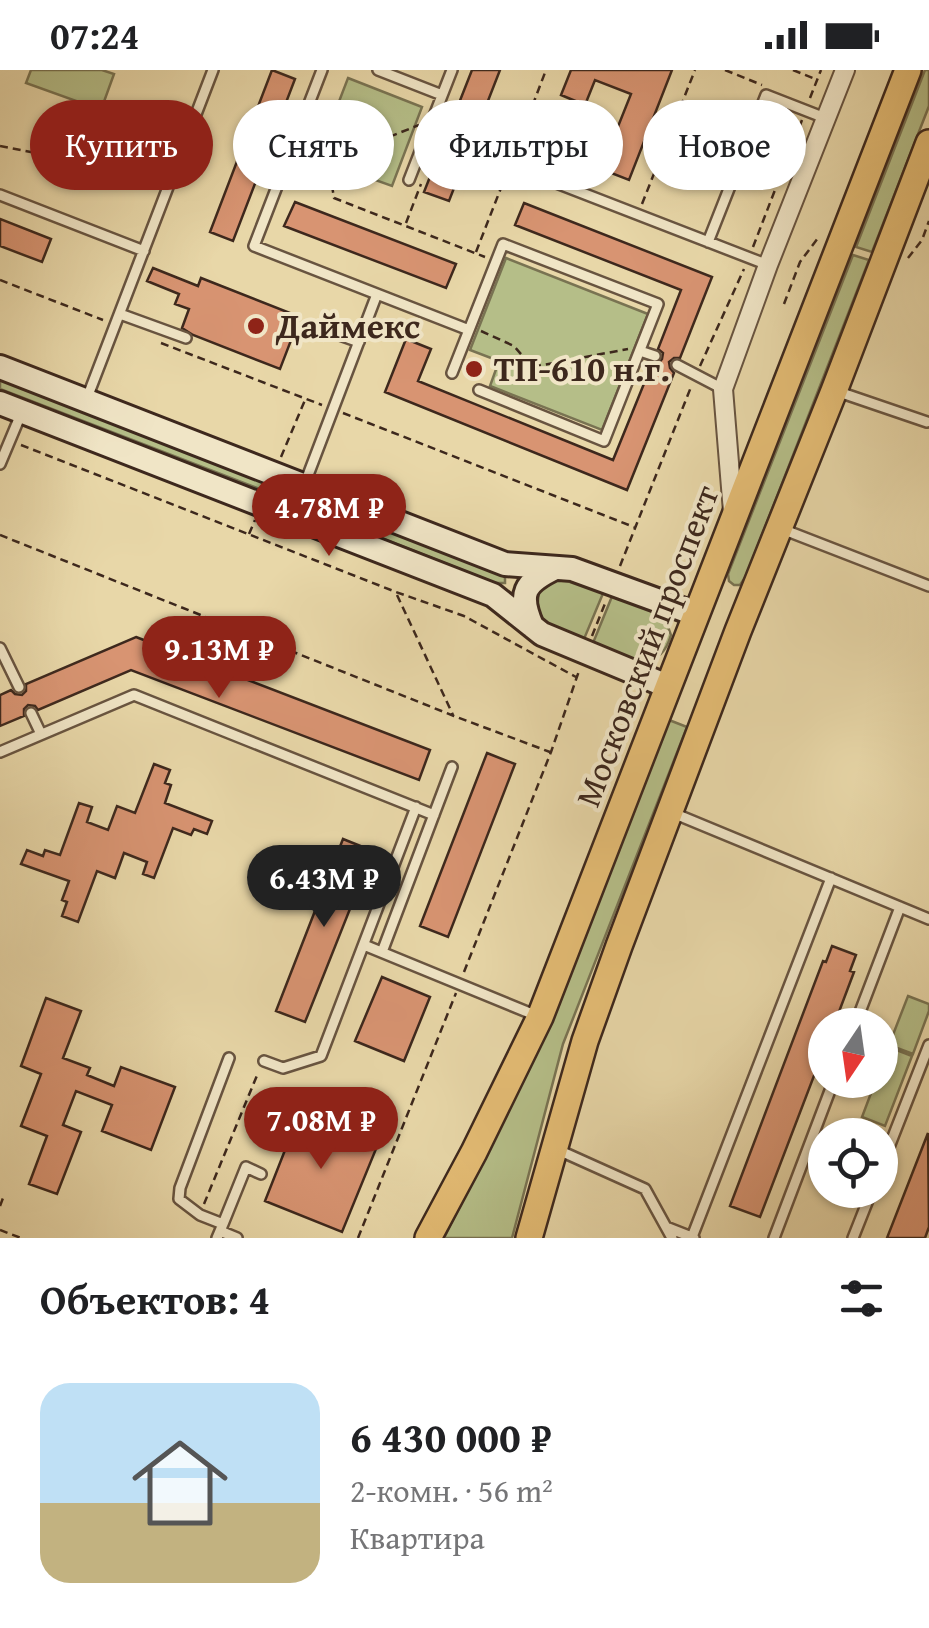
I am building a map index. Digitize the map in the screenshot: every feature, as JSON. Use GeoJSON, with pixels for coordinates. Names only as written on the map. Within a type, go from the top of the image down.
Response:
{"type":"FeatureCollection","features":[{"type":"Feature","properties":{"kind":"main road","name":"Московский проспект"},"geometry":{"type":"LineString","coordinates":[[428,1238],[540,1017],[908,70]]}},
{"type":"Feature","properties":{"kind":"main road"},"geometry":{"type":"LineString","coordinates":[[529,1238],[585,1041],[710,703],[929,143]]}},
{"type":"Feature","properties":{"kind":"main road"},"geometry":{"type":"LineString","coordinates":[[0,366],[506,564],[572,569],[738,630]]}},
{"type":"Feature","properties":{"kind":"main road"},"geometry":{"type":"LineString","coordinates":[[11,407],[493,595],[554,639],[710,703]]}},
{"type":"Feature","properties":{"kind":"main road"},"geometry":{"type":"LineString","coordinates":[[493,595],[504,594],[515,584],[514,572],[506,564]]}},
{"type":"Feature","properties":{"kind":"main road"},"geometry":{"type":"LineString","coordinates":[[532,626],[524,607],[526,592],[534,578],[555,568]]}},
{"type":"Feature","properties":{"kind":"street"},"geometry":{"type":"LineString","coordinates":[[733,517],[723,390],[844,70]]}},
{"type":"Feature","properties":{"kind":"lane"},"geometry":{"type":"LineString","coordinates":[[86,400],[213,70]]}},
{"type":"Feature","properties":{"kind":"lane"},"geometry":{"type":"LineString","coordinates":[[310,100],[322,70]]}},
{"type":"Feature","properties":{"kind":"lane"},"geometry":{"type":"LineString","coordinates":[[378,70],[442,95]]}},
{"type":"Feature","properties":{"kind":"lane"},"geometry":{"type":"LineString","coordinates":[[440,100],[452,70]]}},
{"type":"Feature","properties":{"kind":"lane"},"geometry":{"type":"LineString","coordinates":[[806,110],[826,118]]}},
{"type":"Feature","properties":{"kind":"lane"},"geometry":{"type":"LineString","coordinates":[[409,180],[414,167]]}},
{"type":"Feature","properties":{"kind":"lane"},"geometry":{"type":"LineString","coordinates":[[275,190],[254,246],[470,328]]}},
{"type":"Feature","properties":{"kind":"lane"},"geometry":{"type":"LineString","coordinates":[[575,190],[768,266]]}},
{"type":"Feature","properties":{"kind":"lane"},"geometry":{"type":"LineString","coordinates":[[708,242],[729,190]]}},
{"type":"Feature","properties":{"kind":"lane"},"geometry":{"type":"LineString","coordinates":[[0,195],[144,251]]}},
{"type":"Feature","properties":{"kind":"lane"},"geometry":{"type":"LineString","coordinates":[[452,374],[503,244],[658,304],[604,440],[479,390]]}},
{"type":"Feature","properties":{"kind":"lane"},"geometry":{"type":"LineString","coordinates":[[304,486],[377,294]]}},
{"type":"Feature","properties":{"kind":"lane"},"geometry":{"type":"LineString","coordinates":[[120,314],[186,338]]}},
{"type":"Feature","properties":{"kind":"lane"},"geometry":{"type":"LineString","coordinates":[[332,332],[359,342]]}},
{"type":"Feature","properties":{"kind":"lane"},"geometry":{"type":"LineString","coordinates":[[640,351],[655,356]]}},
{"type":"Feature","properties":{"kind":"lane"},"geometry":{"type":"LineString","coordinates":[[677,365],[723,390]]}},
{"type":"Feature","properties":{"kind":"lane"},"geometry":{"type":"LineString","coordinates":[[834,390],[927,422]]}},
{"type":"Feature","properties":{"kind":"lane"},"geometry":{"type":"LineString","coordinates":[[0,464],[10,440],[11,407]]}},
{"type":"Feature","properties":{"kind":"lane"},"geometry":{"type":"LineString","coordinates":[[780,528],[929,586]]}},
{"type":"Feature","properties":{"kind":"lane"},"geometry":{"type":"LineString","coordinates":[[0,648],[18,687]]}},
{"type":"Feature","properties":{"kind":"lane"},"geometry":{"type":"LineString","coordinates":[[0,752],[134,695],[434,815]]}},
{"type":"Feature","properties":{"kind":"lane"},"geometry":{"type":"LineString","coordinates":[[31,713],[41,734]]}},
{"type":"Feature","properties":{"kind":"lane"},"geometry":{"type":"LineString","coordinates":[[382,952],[452,767]]}},
{"type":"Feature","properties":{"kind":"lane"},"geometry":{"type":"LineString","coordinates":[[264,1061],[283,1068],[321,1056],[416,807]]}},
{"type":"Feature","properties":{"kind":"lane"},"geometry":{"type":"LineString","coordinates":[[670,812],[929,919]]}},
{"type":"Feature","properties":{"kind":"lane"},"geometry":{"type":"LineString","coordinates":[[666,1227],[693,1238],[831,878]]}},
{"type":"Feature","properties":{"kind":"lane"},"geometry":{"type":"LineString","coordinates":[[861,1008],[900,907]]}},
{"type":"Feature","properties":{"kind":"lane"},"geometry":{"type":"LineString","coordinates":[[364,945],[540,1017]]}},
{"type":"Feature","properties":{"kind":"lane"},"geometry":{"type":"LineString","coordinates":[[898,1124],[929,1044]]}},
{"type":"Feature","properties":{"kind":"lane"},"geometry":{"type":"LineString","coordinates":[[229,1058],[179,1199],[220,1231],[236,1238]]}},
{"type":"Feature","properties":{"kind":"lane"},"geometry":{"type":"LineString","coordinates":[[774,1238],[827,1098]]}},
{"type":"Feature","properties":{"kind":"lane"},"geometry":{"type":"LineString","coordinates":[[554,1148],[645,1189],[672,1238]]}},
{"type":"Feature","properties":{"kind":"lane"},"geometry":{"type":"LineString","coordinates":[[220,1231],[246,1167],[261,1174]]}},
{"type":"Feature","properties":{"kind":"lane"},"geometry":{"type":"LineString","coordinates":[[853,1238],[865,1208]]}},
{"type":"Feature","properties":{"kind":"path"},"geometry":{"type":"LineString","coordinates":[[638,214],[696,70]]}},
{"type":"Feature","properties":{"kind":"path"},"geometry":{"type":"LineString","coordinates":[[793,70],[817,80]]}},
{"type":"Feature","properties":{"kind":"path"},"geometry":{"type":"LineString","coordinates":[[806,110],[821,70]]}},
{"type":"Feature","properties":{"kind":"path"},"geometry":{"type":"LineString","coordinates":[[0,146],[30,152]]}},
{"type":"Feature","properties":{"kind":"path"},"geometry":{"type":"LineString","coordinates":[[333,190],[334,198],[496,261]]}},
{"type":"Feature","properties":{"kind":"path"},"geometry":{"type":"LineString","coordinates":[[150,338],[635,528],[775,190]]}},
{"type":"Feature","properties":{"kind":"path"},"geometry":{"type":"LineString","coordinates":[[901,268],[922,240],[929,222]]}},
{"type":"Feature","properties":{"kind":"path"},"geometry":{"type":"LineString","coordinates":[[784,304],[800,262],[818,238]]}},
{"type":"Feature","properties":{"kind":"path"},"geometry":{"type":"LineString","coordinates":[[0,280],[116,325]]}},
{"type":"Feature","properties":{"kind":"path"},"geometry":{"type":"LineString","coordinates":[[470,328],[514,346],[532,366],[624,348],[640,351]]}},
{"type":"Feature","properties":{"kind":"path"},"geometry":{"type":"LineString","coordinates":[[10,440],[464,616],[577,677]]}},
{"type":"Feature","properties":{"kind":"path"},"geometry":{"type":"LineString","coordinates":[[0,535],[551,752]]}},
{"type":"Feature","properties":{"kind":"path"},"geometry":{"type":"LineString","coordinates":[[396,592],[454,716]]}},
{"type":"Feature","properties":{"kind":"path"},"geometry":{"type":"LineString","coordinates":[[200,1215],[264,1061]]}},
{"type":"Feature","properties":{"kind":"path"},"geometry":{"type":"LineString","coordinates":[[0,1206],[4,1198]]}},
{"type":"Feature","properties":{"kind":"path"},"geometry":{"type":"LineString","coordinates":[[0,1230],[20,1238]]}},
{"type":"Feature","properties":{"kind":"green space"},"geometry":{"type":"Polygon","coordinates":[[[31,70],[102,70],[114,74],[105,100],[73,100],[26,83],[31,70]]]}},
{"type":"Feature","properties":{"kind":"green space"},"geometry":{"type":"Polygon","coordinates":[[[925,70],[929,70],[929,106],[872,252],[856,247],[925,70]]]}},
{"type":"Feature","properties":{"kind":"green space"},"geometry":{"type":"Polygon","coordinates":[[[348,78],[414,104],[414,128],[394,181],[394,100],[340,100],[348,78]]]}},
{"type":"Feature","properties":{"kind":"green space"},"geometry":{"type":"Polygon","coordinates":[[[853,255],[869,260],[746,576],[740,585],[734,585],[728,574],[853,255]]]}},
{"type":"Feature","properties":{"kind":"green space"},"geometry":{"type":"Polygon","coordinates":[[[506,258],[648,314],[602,430],[490,386],[499,361],[470,350],[506,258]]]}},
{"type":"Feature","properties":{"kind":"green space"},"geometry":{"type":"Polygon","coordinates":[[[0,376],[267,480],[262,490],[0,389],[0,376]]]}},
{"type":"Feature","properties":{"kind":"green space"},"geometry":{"type":"Polygon","coordinates":[[[277,484],[499,573],[505,576],[505,583],[495,583],[273,495],[277,484]]]}},
{"type":"Feature","properties":{"kind":"green space"},"geometry":{"type":"Polygon","coordinates":[[[560,576],[604,591],[584,639],[546,624],[537,609],[544,583],[560,576]]]}},
{"type":"Feature","properties":{"kind":"green space"},"geometry":{"type":"Polygon","coordinates":[[[613,594],[648,608],[667,626],[671,635],[657,657],[627,658],[593,643],[613,594]]]}},
{"type":"Feature","properties":{"kind":"green space"},"geometry":{"type":"Polygon","coordinates":[[[669,720],[687,727],[563,1044],[512,1238],[444,1238],[545,1035],[669,720]]]}},
{"type":"Feature","properties":{"kind":"green space"},"geometry":{"type":"Polygon","coordinates":[[[908,996],[929,1004],[913,1054],[898,1048],[898,1022],[908,996]]]}},
{"type":"Feature","properties":{"kind":"green space"},"geometry":{"type":"Polygon","coordinates":[[[898,1051],[912,1056],[898,1092],[898,1051]]]}},
{"type":"Feature","properties":{"kind":"green space"},"geometry":{"type":"Polygon","coordinates":[[[869,1098],[896,1098],[888,1118],[862,1117],[869,1098]]]}},
{"type":"Feature","properties":{"kind":"building"},"geometry":{"type":"Polygon","coordinates":[[[272,70],[295,79],[287,100],[261,100],[272,70]]]}},
{"type":"Feature","properties":{"kind":"building"},"geometry":{"type":"Polygon","coordinates":[[[472,70],[500,70],[488,100],[460,100],[472,70]]]}},
{"type":"Feature","properties":{"kind":"building"},"geometry":{"type":"Polygon","coordinates":[[[571,70],[672,70],[660,100],[643,100],[643,144],[629,180],[623,178],[623,114],[631,94],[595,80],[587,100],[561,95],[571,70]]]}},
{"type":"Feature","properties":{"kind":"building"},"geometry":{"type":"Polygon","coordinates":[[[233,172],[233,190],[253,190],[233,241],[210,232],[233,172]]]}},
{"type":"Feature","properties":{"kind":"building"},"geometry":{"type":"Polygon","coordinates":[[[425,190],[453,190],[449,201],[425,190]]]}},
{"type":"Feature","properties":{"kind":"building"},"geometry":{"type":"Polygon","coordinates":[[[295,202],[456,264],[446,288],[284,226],[295,202]]]}},
{"type":"Feature","properties":{"kind":"building"},"geometry":{"type":"Polygon","coordinates":[[[524,203],[712,277],[680,358],[669,362],[674,373],[627,490],[385,392],[406,339],[431,349],[418,381],[613,460],[652,364],[662,359],[663,353],[658,349],[681,290],[515,225],[524,203]]]}},
{"type":"Feature","properties":{"kind":"building"},"geometry":{"type":"Polygon","coordinates":[[[0,219],[51,239],[42,262],[0,246],[0,219]]]}},
{"type":"Feature","properties":{"kind":"building"},"geometry":{"type":"Polygon","coordinates":[[[153,268],[198,286],[201,278],[300,317],[280,369],[182,328],[189,309],[175,304],[179,294],[147,281],[153,268]]]}},
{"type":"Feature","properties":{"kind":"building"},"geometry":{"type":"Polygon","coordinates":[[[136,637],[430,750],[419,780],[131,670],[38,710],[28,705],[24,716],[0,726],[0,695],[11,690],[22,695],[26,684],[136,637]]]}},
{"type":"Feature","properties":{"kind":"building"},"geometry":{"type":"Polygon","coordinates":[[[487,753],[515,764],[448,937],[420,926],[487,753]]]}},
{"type":"Feature","properties":{"kind":"building"},"geometry":{"type":"Polygon","coordinates":[[[154,764],[170,770],[165,783],[171,785],[165,803],[212,821],[207,834],[194,829],[191,835],[173,828],[154,878],[143,874],[147,862],[124,853],[115,878],[97,871],[78,922],[62,916],[67,902],[62,900],[69,881],[21,864],[27,850],[43,856],[45,850],[60,855],[79,803],[92,807],[87,822],[108,830],[117,806],[135,813],[154,764]]]}},
{"type":"Feature","properties":{"kind":"building"},"geometry":{"type":"Polygon","coordinates":[[[343,839],[373,851],[305,1022],[276,1011],[343,839]]]}},
{"type":"Feature","properties":{"kind":"building"},"geometry":{"type":"Polygon","coordinates":[[[832,946],[856,955],[840,1008],[808,1008],[808,1091],[760,1217],[730,1206],[823,961],[826,962],[832,946]]]}},
{"type":"Feature","properties":{"kind":"building"},"geometry":{"type":"Polygon","coordinates":[[[382,977],[430,997],[404,1061],[355,1041],[382,977]]]}},
{"type":"Feature","properties":{"kind":"building"},"geometry":{"type":"Polygon","coordinates":[[[46,998],[81,1011],[63,1058],[90,1068],[87,1075],[114,1086],[121,1067],[175,1087],[151,1150],[102,1131],[112,1105],[76,1091],[63,1125],[81,1132],[57,1194],[29,1184],[47,1136],[21,1126],[41,1074],[21,1066],[46,998]]]}},
{"type":"Feature","properties":{"kind":"building"},"geometry":{"type":"Polygon","coordinates":[[[300,1112],[378,1144],[342,1232],[265,1201],[300,1112]]]}},
{"type":"Feature","properties":{"kind":"building"},"geometry":{"type":"Polygon","coordinates":[[[928,1133],[929,1227],[925,1238],[887,1238],[928,1133]]]}},
{"type":"Feature","properties":{"kind":"place","name":"Даймекс"},"geometry":{"type":"Point","coordinates":[256,326]}},
{"type":"Feature","properties":{"kind":"place","name":"ТП-610 н.г."},"geometry":{"type":"Point","coordinates":[474,369]}}]}
